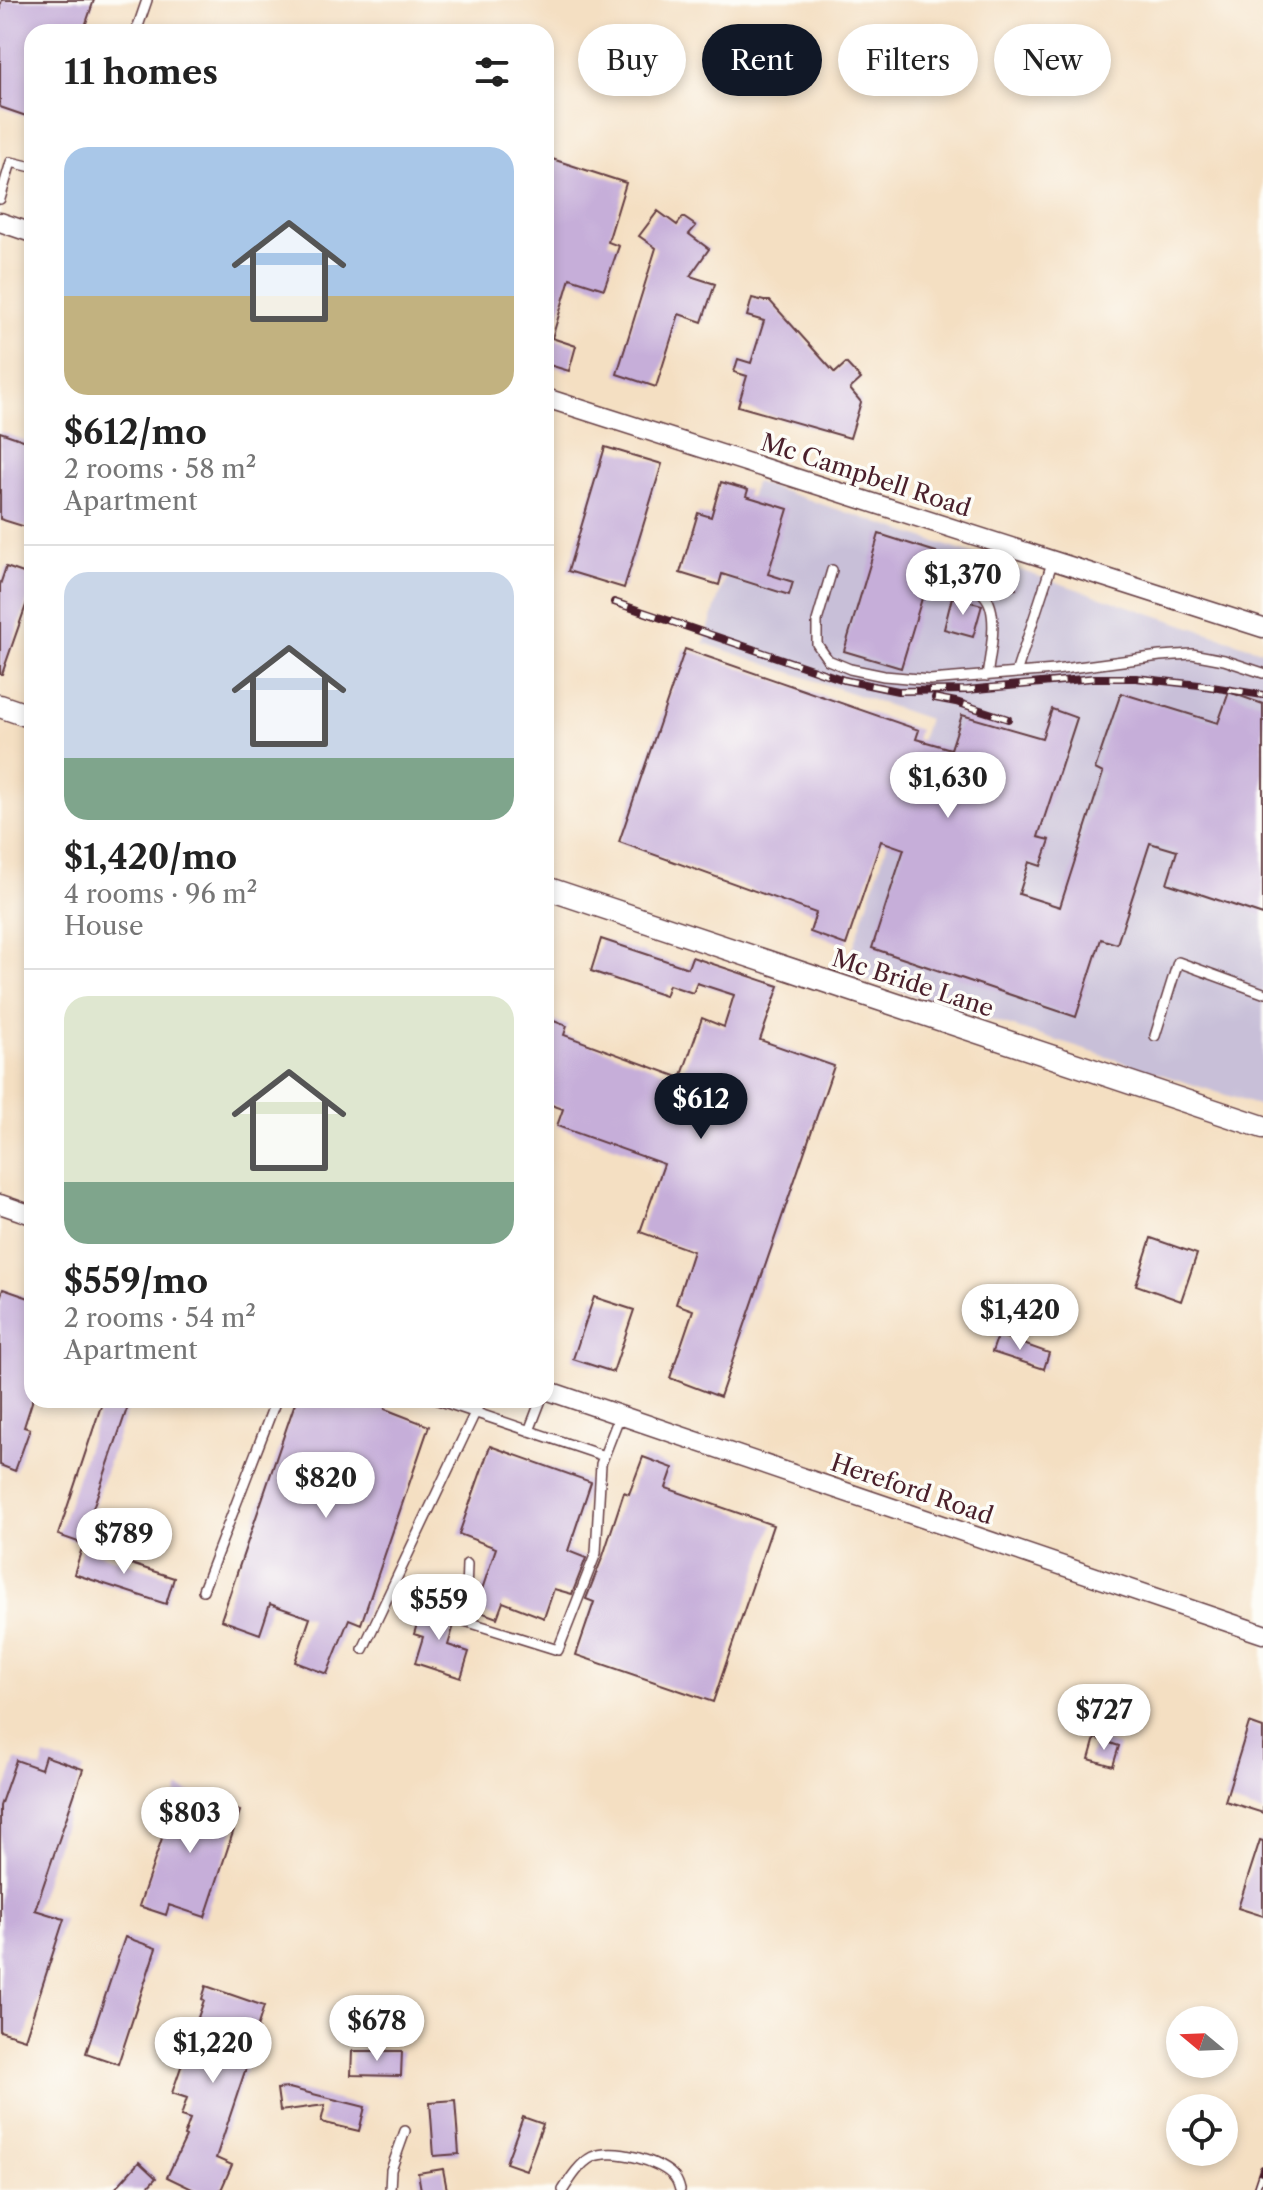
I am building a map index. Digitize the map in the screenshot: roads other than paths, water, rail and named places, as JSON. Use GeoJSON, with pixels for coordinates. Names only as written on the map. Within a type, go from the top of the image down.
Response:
{"type":"FeatureCollection","features":[{"type":"Feature","properties":{"kind":"street"},"geometry":{"type":"LineString","coordinates":[[0,222],[24,230]]}},
{"type":"Feature","properties":{"kind":"street","name":"Mc Campbell Road"},"geometry":{"type":"LineString","coordinates":[[554,401],[1263,628]]}},
{"type":"Feature","properties":{"kind":"street"},"geometry":{"type":"LineString","coordinates":[[0,706],[24,714]]}},
{"type":"Feature","properties":{"kind":"street","name":"Mc Bride Lane"},"geometry":{"type":"LineString","coordinates":[[554,891],[1263,1127]]}},
{"type":"Feature","properties":{"kind":"street"},"geometry":{"type":"LineString","coordinates":[[0,1204],[24,1212]]}},
{"type":"Feature","properties":{"kind":"street","name":"Hereford Road"},"geometry":{"type":"LineString","coordinates":[[554,1393],[1263,1634]]}},
{"type":"Feature","properties":{"kind":"lane"},"geometry":{"type":"LineString","coordinates":[[139,24],[147,0]]}},
{"type":"Feature","properties":{"kind":"lane"},"geometry":{"type":"LineString","coordinates":[[0,158],[24,165]]}},
{"type":"Feature","properties":{"kind":"lane"},"geometry":{"type":"LineString","coordinates":[[0,199],[11,162]]}},
{"type":"Feature","properties":{"kind":"lane"},"geometry":{"type":"LineString","coordinates":[[1016,673],[1053,560]]}},
{"type":"Feature","properties":{"kind":"lane"},"geometry":{"type":"LineString","coordinates":[[832,570],[817,621],[817,644],[828,660],[850,669],[930,680],[1192,654],[1224,660],[1263,673]]}},
{"type":"Feature","properties":{"kind":"lane"},"geometry":{"type":"LineString","coordinates":[[944,579],[960,582],[984,594],[991,607],[993,630],[987,676]]}},
{"type":"Feature","properties":{"kind":"lane"},"geometry":{"type":"LineString","coordinates":[[1155,1036],[1178,962],[1263,993]]}},
{"type":"Feature","properties":{"kind":"lane"},"geometry":{"type":"LineString","coordinates":[[203,1590],[273,1408]]}},
{"type":"Feature","properties":{"kind":"lane"},"geometry":{"type":"LineString","coordinates":[[463,1408],[604,1456]]}},
{"type":"Feature","properties":{"kind":"lane"},"geometry":{"type":"LineString","coordinates":[[363,1649],[477,1408]]}},
{"type":"Feature","properties":{"kind":"lane"},"geometry":{"type":"LineString","coordinates":[[529,1431],[538,1408]]}},
{"type":"Feature","properties":{"kind":"lane"},"geometry":{"type":"LineString","coordinates":[[467,1564],[465,1621],[558,1650],[596,1553],[601,1464],[620,1415]]}},
{"type":"Feature","properties":{"kind":"lane"},"geometry":{"type":"LineString","coordinates":[[390,2190],[391,2170],[405,2131]]}},
{"type":"Feature","properties":{"kind":"lane"},"geometry":{"type":"LineString","coordinates":[[563,2190],[573,2175],[593,2157],[614,2153],[657,2164],[675,2178],[680,2190]]}},
{"type":"Feature","properties":{"kind":"railway"},"geometry":{"type":"LineString","coordinates":[[614,602],[844,680],[898,691],[967,690],[1093,678],[1136,678],[1263,695]]}},
{"type":"Feature","properties":{"kind":"railway"},"geometry":{"type":"LineString","coordinates":[[935,698],[1008,719]]}},
{"type":"Feature","properties":{"kind":"railway"},"geometry":{"type":"LineString","coordinates":[[1256,2190],[1263,2169]]}}]}
